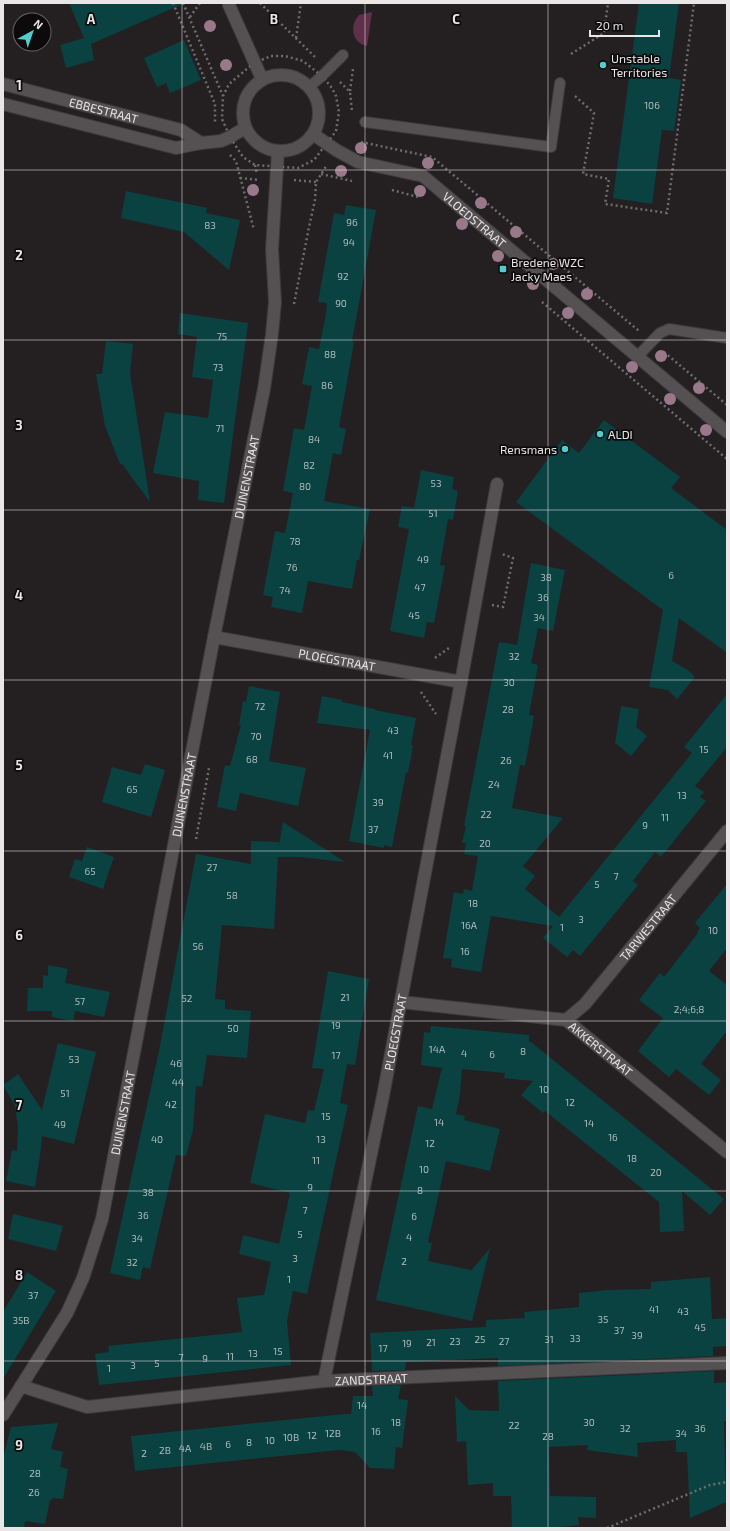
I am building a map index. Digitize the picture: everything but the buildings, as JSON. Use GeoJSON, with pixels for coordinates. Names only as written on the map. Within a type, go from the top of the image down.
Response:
{"type":"FeatureCollection","features":[{"type":"Feature","properties":{"kind":"street"},"geometry":{"type":"LineString","coordinates":[[228,4],[262,79]]}},
{"type":"Feature","properties":{"kind":"street"},"geometry":{"type":"LineString","coordinates":[[274,75],[287,75],[299,79],[309,87],[316,97],[319,110],[318,123],[313,134],[303,144],[291,150],[278,151],[264,147],[253,139],[245,128],[242,114],[245,100],[251,88],[262,79],[274,75]]}},
{"type":"Feature","properties":{"kind":"street","name":"EBBESTRAAT"},"geometry":{"type":"LineString","coordinates":[[3,84],[181,130],[201,143]]}},
{"type":"Feature","properties":{"kind":"street","name":"EBBESTRAAT"},"geometry":{"type":"LineString","coordinates":[[3,104],[176,148],[221,141],[245,128]]}},
{"type":"Feature","properties":{"kind":"street","name":"VLOEDSTRAAT"},"geometry":{"type":"LineString","coordinates":[[313,134],[331,147],[358,162],[423,176],[727,432]]}},
{"type":"Feature","properties":{"kind":"street","name":"DUINENSTRAAT"},"geometry":{"type":"LineString","coordinates":[[3,1415],[75,1296],[90,1259],[102,1219],[214,636],[262,396],[272,334],[275,302],[272,249],[278,151]]}},
{"type":"Feature","properties":{"kind":"street","name":"PLOEGSTRAAT"},"geometry":{"type":"LineString","coordinates":[[324,1381],[383,1096],[497,484]]}},
{"type":"Feature","properties":{"kind":"street","name":"PLOEGSTRAAT"},"geometry":{"type":"LineString","coordinates":[[214,636],[461,682]]}},
{"type":"Feature","properties":{"kind":"street","name":"TARWESTRAAT"},"geometry":{"type":"LineString","coordinates":[[566,1020],[585,1004],[727,831]]}},
{"type":"Feature","properties":{"kind":"street","name":"AKKERSTRAAT"},"geometry":{"type":"LineString","coordinates":[[401,1002],[566,1020],[727,1152]]}},
{"type":"Feature","properties":{"kind":"street","name":"ZANDSTRAAT"},"geometry":{"type":"LineString","coordinates":[[21,1386],[87,1407],[324,1381],[727,1363]]}},
{"type":"Feature","properties":{"kind":"lane"},"geometry":{"type":"LineString","coordinates":[[309,87],[343,55]]}},
{"type":"Feature","properties":{"kind":"lane"},"geometry":{"type":"LineString","coordinates":[[365,122],[551,147],[560,83]]}},
{"type":"Feature","properties":{"kind":"lane"},"geometry":{"type":"LineString","coordinates":[[637,357],[660,333],[669,329],[727,338]]}},
{"type":"Feature","properties":{"kind":"path"},"geometry":{"type":"LineString","coordinates":[[173,3],[214,104],[215,122],[221,141],[227,152],[236,161],[254,229],[254,237]]}},
{"type":"Feature","properties":{"kind":"path"},"geometry":{"type":"LineString","coordinates":[[183,3],[223,96]]}},
{"type":"Feature","properties":{"kind":"path"},"geometry":{"type":"LineString","coordinates":[[190,17],[200,3]]}},
{"type":"Feature","properties":{"kind":"path"},"geometry":{"type":"LineString","coordinates":[[260,3],[350,92]]}},
{"type":"Feature","properties":{"kind":"path"},"geometry":{"type":"LineString","coordinates":[[296,38],[300,3]]}},
{"type":"Feature","properties":{"kind":"path"},"geometry":{"type":"LineString","coordinates":[[571,54],[604,33],[608,3]]}},
{"type":"Feature","properties":{"kind":"path"},"geometry":{"type":"LineString","coordinates":[[560,83],[594,113],[584,174],[609,179],[605,204],[667,213],[694,3]]}},
{"type":"Feature","properties":{"kind":"path"},"geometry":{"type":"LineString","coordinates":[[352,114],[350,92],[354,65]]}},
{"type":"Feature","properties":{"kind":"path"},"geometry":{"type":"LineString","coordinates":[[294,305],[315,200],[316,182],[321,174],[336,131]]}},
{"type":"Feature","properties":{"kind":"path"},"geometry":{"type":"LineString","coordinates":[[255,165],[298,168],[314,160],[331,147]]}},
{"type":"Feature","properties":{"kind":"path"},"geometry":{"type":"LineString","coordinates":[[321,174],[358,182]]}},
{"type":"Feature","properties":{"kind":"path"},"geometry":{"type":"LineString","coordinates":[[388,189],[421,198]]}},
{"type":"Feature","properties":{"kind":"path"},"geometry":{"type":"LineString","coordinates":[[541,301],[727,459]]}},
{"type":"Feature","properties":{"kind":"path"},"geometry":{"type":"LineString","coordinates":[[429,662],[450,648]]}},
{"type":"Feature","properties":{"kind":"path"},"geometry":{"type":"LineString","coordinates":[[420,691],[438,716]]}},
{"type":"Feature","properties":{"kind":"path"},"geometry":{"type":"LineString","coordinates":[[196,840],[210,762]]}},
{"type":"Feature","properties":{"kind":"path"},"geometry":{"type":"LineString","coordinates":[[607,1528],[710,1485],[727,1482]]}},
{"type":"Feature","properties":{"kind":"shaded area"},"geometry":{"type":"Polygon","coordinates":[[[372,12],[367,46],[355,38],[353,29],[359,15],[372,12]]]}},
{"type":"Feature","properties":{"kind":"place","name":"Unstable Territories"},"geometry":{"type":"Point","coordinates":[603,65]}},
{"type":"Feature","properties":{"kind":"place","name":"Bredene WZC Jacky Maes"},"geometry":{"type":"Point","coordinates":[503,269]}},
{"type":"Feature","properties":{"kind":"place","name":"ALDI"},"geometry":{"type":"Point","coordinates":[600,434]}},
{"type":"Feature","properties":{"kind":"place","name":"Rensmans"},"geometry":{"type":"Point","coordinates":[565,449]}}]}
